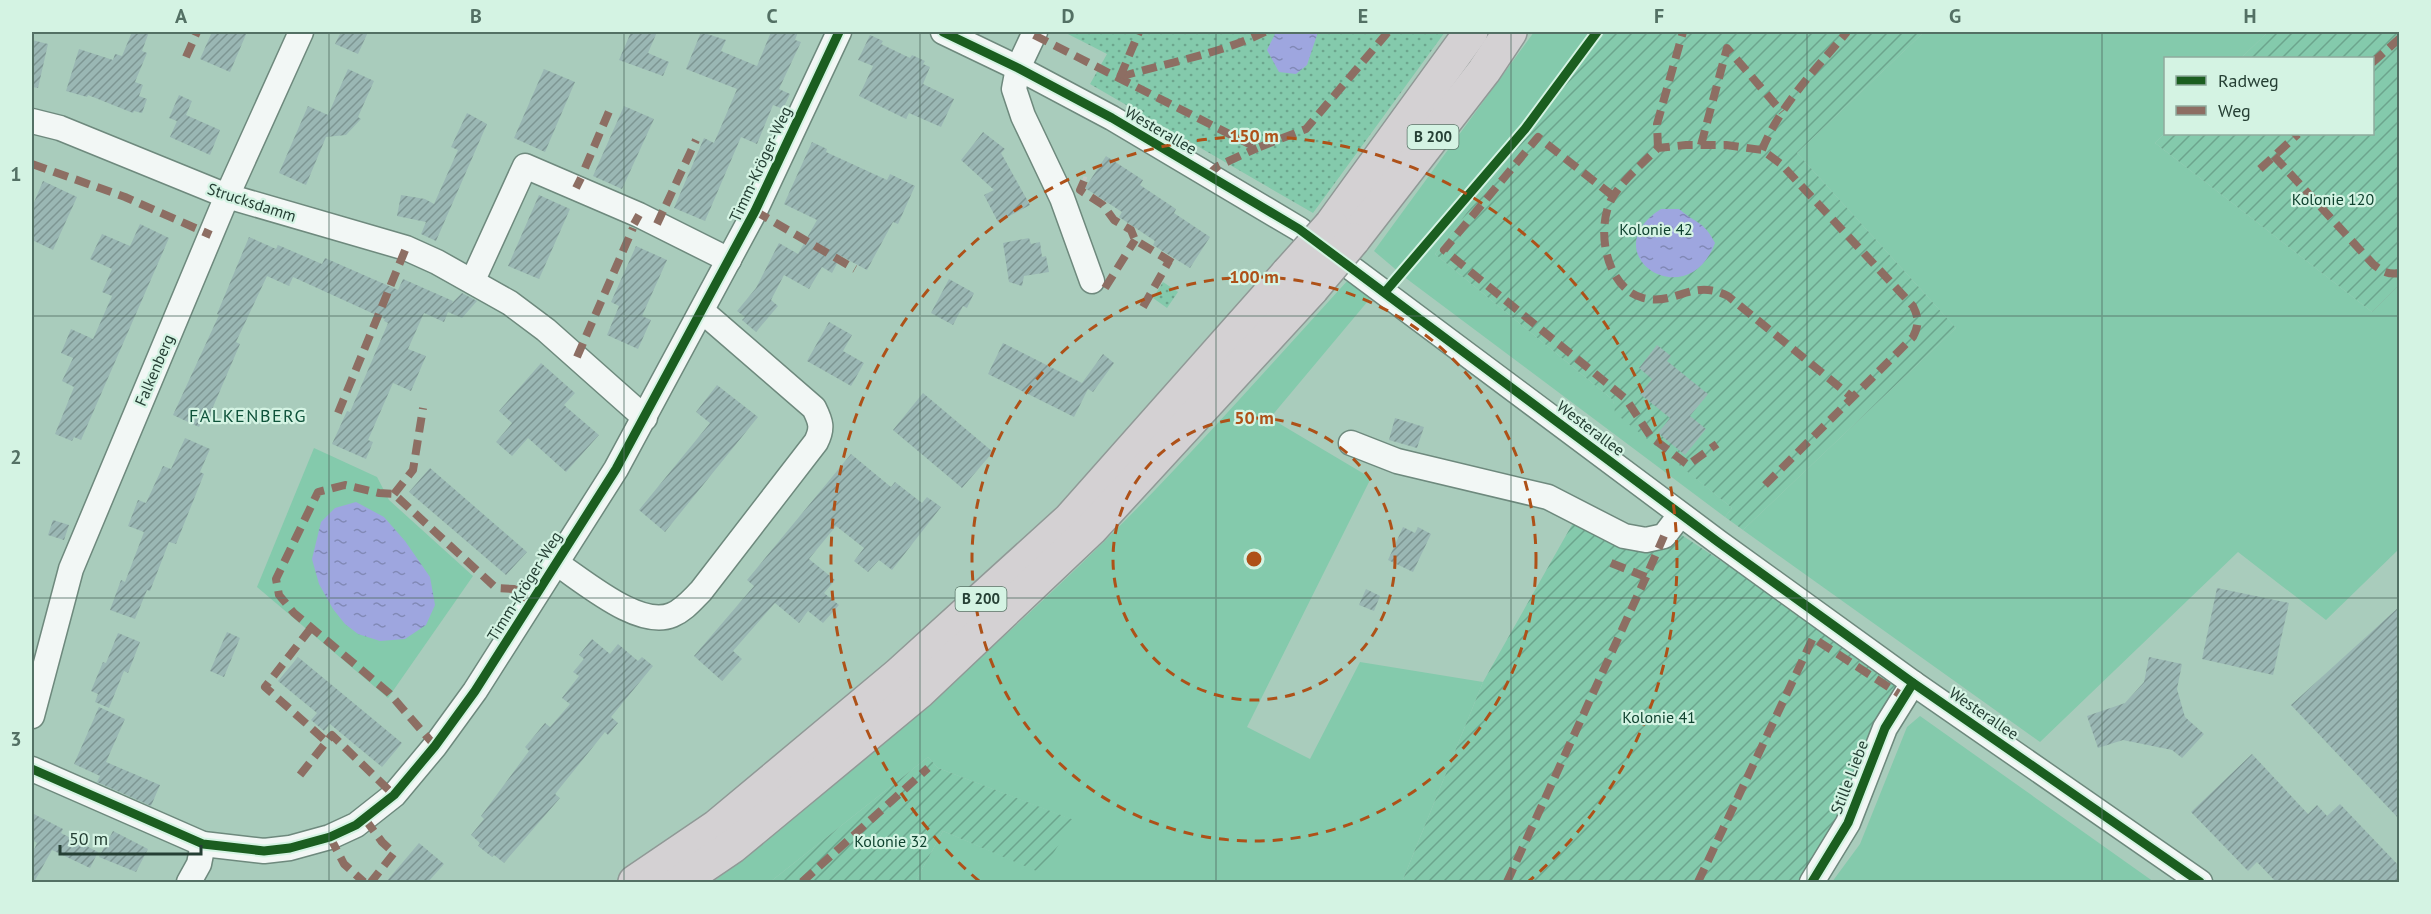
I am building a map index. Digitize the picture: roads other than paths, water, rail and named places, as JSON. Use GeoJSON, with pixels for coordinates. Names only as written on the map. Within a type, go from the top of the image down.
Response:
{"type":"FeatureCollection","features":[{"type":"Feature","properties":{"kind":"highway","name":"B 200"},"geometry":{"type":"LineString","coordinates":[[1342,232],[1471,32]]}},
{"type":"Feature","properties":{"kind":"highway","name":"B 200"},"geometry":{"type":"LineString","coordinates":[[680,882],[733,846],[919,692],[1091,530],[1300,281],[1484,71],[1510,32]]}},
{"type":"Feature","properties":{"kind":"highway","name":"B 200"},"geometry":{"type":"LineString","coordinates":[[635,882],[716,827],[898,675],[1070,519],[1300,281]]}},
{"type":"Feature","properties":{"kind":"street","name":"Falkenberg"},"geometry":{"type":"LineString","coordinates":[[32,716],[71,568],[227,196],[301,32]]}},
{"type":"Feature","properties":{"kind":"street","name":"Timm-Kröger-Weg"},"geometry":{"type":"LineString","coordinates":[[32,769],[203,844],[264,851],[290,848],[330,837],[356,825],[394,795],[435,746],[475,691],[616,469],[755,211],[839,32]]}},
{"type":"Feature","properties":{"kind":"street","name":"Westerallee"},"geometry":{"type":"LineString","coordinates":[[943,32],[1018,68],[1112,118],[1299,229],[1680,515],[1913,683],[2200,882]]}},
{"type":"Feature","properties":{"kind":"street"},"geometry":{"type":"LineString","coordinates":[[1035,32],[1018,68],[1014,89],[1023,116],[1062,198],[1092,281]]}},
{"type":"Feature","properties":{"kind":"street","name":"Strucksdamm"},"geometry":{"type":"LineString","coordinates":[[32,121],[60,128],[227,196],[406,248],[473,280],[510,303],[546,330],[645,418]]}},
{"type":"Feature","properties":{"kind":"street"},"geometry":{"type":"LineString","coordinates":[[473,280],[525,166],[639,215],[729,260]]}},
{"type":"Feature","properties":{"kind":"street","name":"Timm-Kröger-Weg"},"geometry":{"type":"LineString","coordinates":[[556,563],[628,610],[651,617],[671,615],[687,606],[701,591],[816,442],[822,430],[814,408],[702,311]]}},
{"type":"Feature","properties":{"kind":"street"},"geometry":{"type":"LineString","coordinates":[[1351,443],[1397,461],[1548,497],[1624,536],[1646,540],[1664,536],[1680,515]]}},
{"type":"Feature","properties":{"kind":"street","name":"Stille Liebe"},"geometry":{"type":"LineString","coordinates":[[1812,882],[1848,823],[1885,728],[1913,683]]}},
{"type":"Feature","properties":{"kind":"street"},"geometry":{"type":"LineString","coordinates":[[189,882],[199,864],[203,844]]}},
{"type":"Feature","properties":{"kind":"water"},"geometry":{"type":"Polygon","coordinates":[[[1276,32],[1318,32],[1307,65],[1296,74],[1279,72],[1267,50],[1276,32]]]}},
{"type":"Feature","properties":{"kind":"water"},"geometry":{"type":"Polygon","coordinates":[[[1661,209],[1679,209],[1703,226],[1715,243],[1702,265],[1685,276],[1667,277],[1651,271],[1640,259],[1636,243],[1642,226],[1661,209]]]}},
{"type":"Feature","properties":{"kind":"water"},"geometry":{"type":"Polygon","coordinates":[[[356,502],[384,517],[405,541],[430,577],[435,605],[426,625],[405,639],[380,641],[358,634],[345,624],[333,609],[319,584],[312,559],[321,522],[335,508],[356,502]]]}},
{"type":"Feature","properties":{"kind":"district","name":"FALKENBERG"},"geometry":{"type":"Point","coordinates":[248,416]}},
{"type":"Feature","properties":{"kind":"park label","name":"Kolonie 120"},"geometry":{"type":"Point","coordinates":[2333,199]}},
{"type":"Feature","properties":{"kind":"park label","name":"Kolonie 42"},"geometry":{"type":"Point","coordinates":[1656,229]}},
{"type":"Feature","properties":{"kind":"park label","name":"Kolonie 41"},"geometry":{"type":"Point","coordinates":[1659,717]}},
{"type":"Feature","properties":{"kind":"park label","name":"Kolonie 32"},"geometry":{"type":"Point","coordinates":[891,841]}}]}
